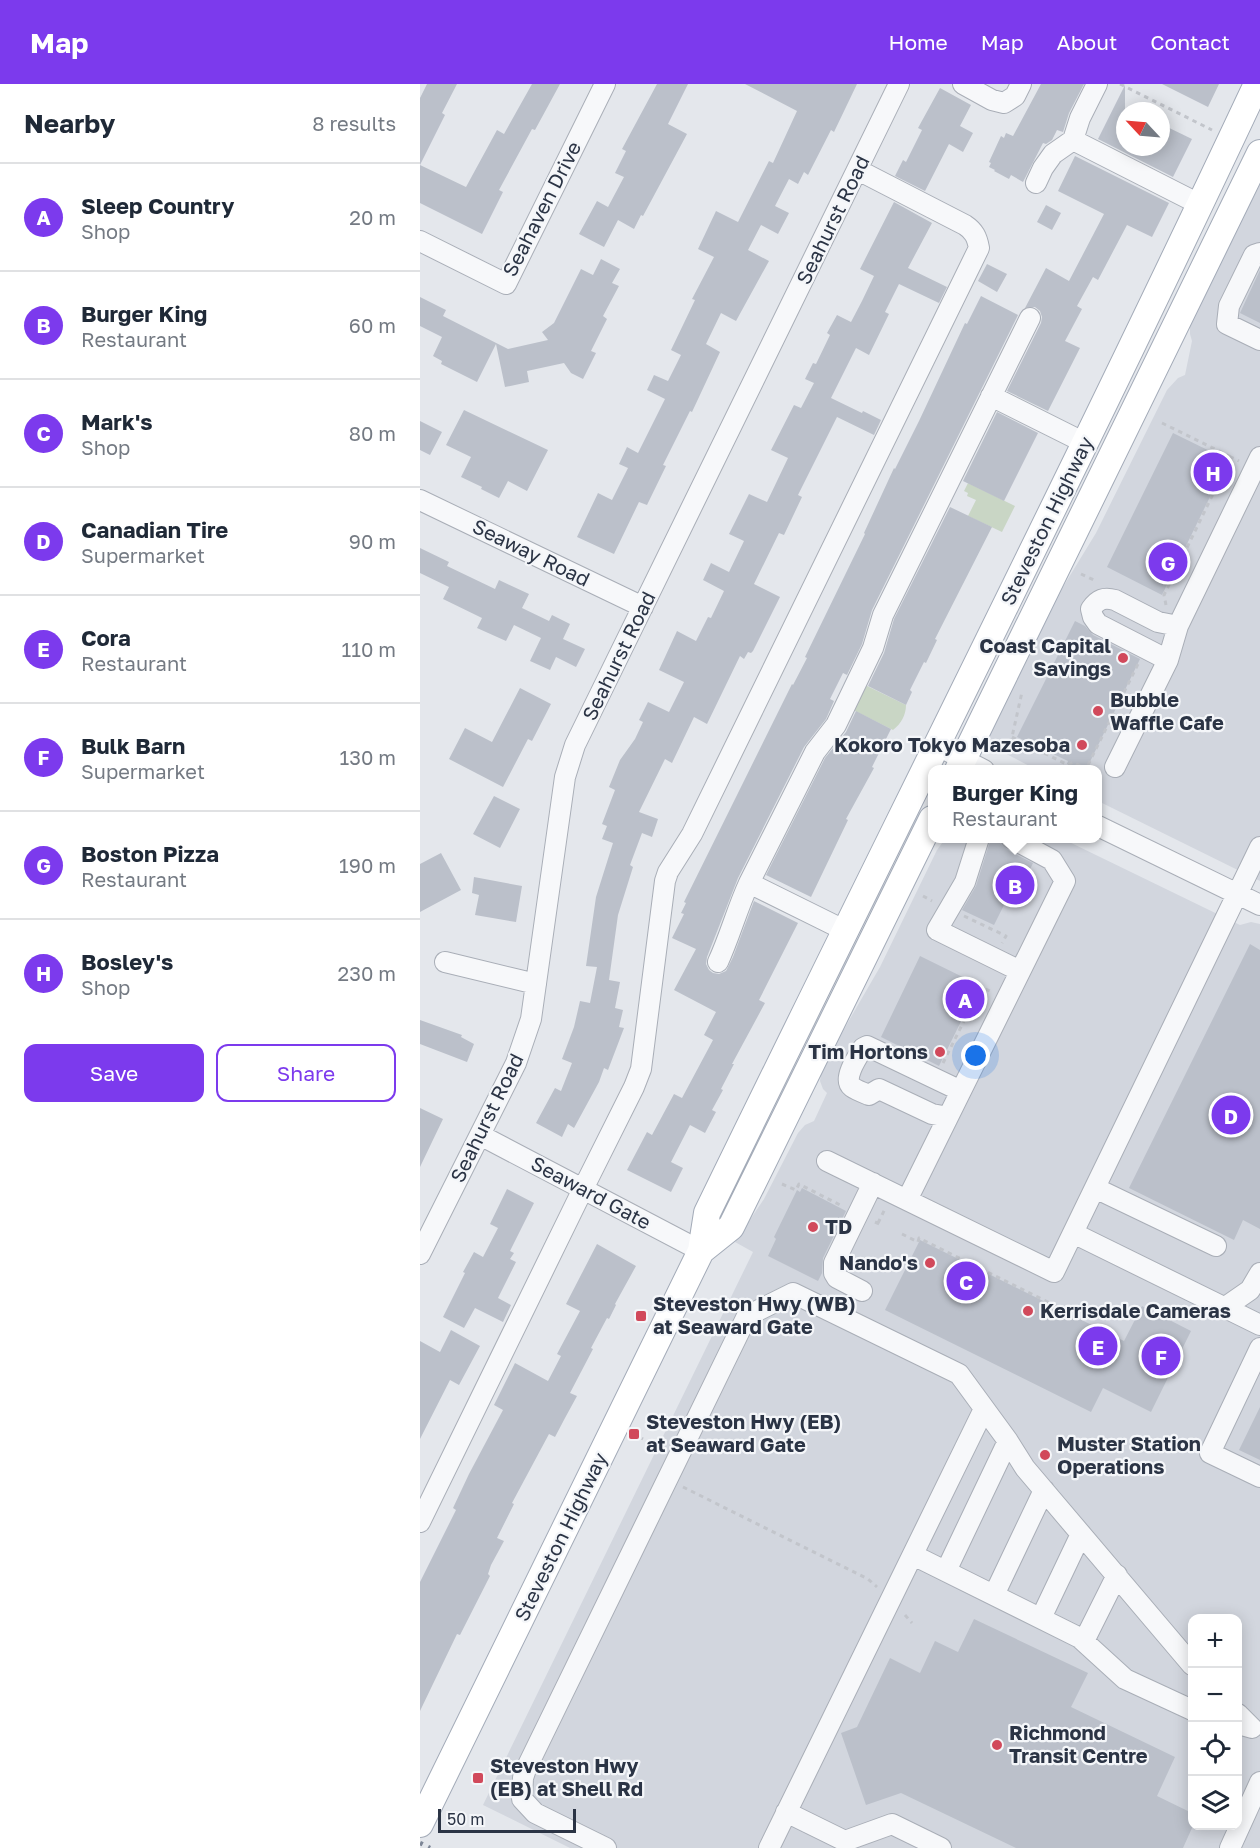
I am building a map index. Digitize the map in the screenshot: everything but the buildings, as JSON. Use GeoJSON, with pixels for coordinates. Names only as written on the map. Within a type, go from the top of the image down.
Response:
{"type":"FeatureCollection","features":[{"type":"Feature","properties":{"kind":"main road","name":"Steveston Highway"},"geometry":{"type":"LineString","coordinates":[[929,765],[1201,205],[1257,84]]}},
{"type":"Feature","properties":{"kind":"main road","name":"Steveston Highway"},"geometry":{"type":"LineString","coordinates":[[968,765],[1258,154]]}},
{"type":"Feature","properties":{"kind":"main road","name":"Steveston Highway"},"geometry":{"type":"LineString","coordinates":[[420,1824],[701,1251],[706,1213],[928,766]]}},
{"type":"Feature","properties":{"kind":"main road","name":"Steveston Highway"},"geometry":{"type":"LineString","coordinates":[[701,1251],[730,1227],[736,1217],[928,833]]}},
{"type":"Feature","properties":{"kind":"street","name":"Seahaven Drive"},"geometry":{"type":"LineString","coordinates":[[420,241],[506,284],[605,84]]}},
{"type":"Feature","properties":{"kind":"street","name":"Seahurst Road"},"geometry":{"type":"LineString","coordinates":[[420,1254],[425,1230],[480,1135],[516,1063],[531,1019],[566,777],[575,745],[899,84]]}},
{"type":"Feature","properties":{"kind":"street"},"geometry":{"type":"LineString","coordinates":[[963,84],[992,100],[1004,103],[1015,96],[1021,84]]}},
{"type":"Feature","properties":{"kind":"street"},"geometry":{"type":"LineString","coordinates":[[1036,183],[1053,154],[1073,140],[1080,118],[1097,84]]}},
{"type":"Feature","properties":{"kind":"street"},"geometry":{"type":"LineString","coordinates":[[1073,140],[1201,205]]}},
{"type":"Feature","properties":{"kind":"street"},"geometry":{"type":"LineString","coordinates":[[420,1522],[641,1069],[668,872],[692,834],[979,248],[973,230],[858,170]]}},
{"type":"Feature","properties":{"kind":"street"},"geometry":{"type":"LineString","coordinates":[[1260,253],[1254,255],[1229,306],[1227,324],[1260,340]]}},
{"type":"Feature","properties":{"kind":"street"},"geometry":{"type":"LineString","coordinates":[[718,962],[729,938],[738,906],[749,883],[811,759],[836,725],[873,648],[883,615],[1030,318]]}},
{"type":"Feature","properties":{"kind":"street"},"geometry":{"type":"LineString","coordinates":[[991,396],[1085,443]]}},
{"type":"Feature","properties":{"kind":"street"},"geometry":{"type":"LineString","coordinates":[[1106,768],[1168,660],[1170,619],[1260,457]]}},
{"type":"Feature","properties":{"kind":"street","name":"Seaway Road"},"geometry":{"type":"LineString","coordinates":[[420,500],[643,607]]}},
{"type":"Feature","properties":{"kind":"street"},"geometry":{"type":"LineString","coordinates":[[1168,660],[1098,624],[1091,609],[1096,602],[1107,598],[1158,622],[1170,619]]}},
{"type":"Feature","properties":{"kind":"street"},"geometry":{"type":"LineString","coordinates":[[938,746],[966,765]]}},
{"type":"Feature","properties":{"kind":"street"},"geometry":{"type":"LineString","coordinates":[[1102,828],[1260,905]]}},
{"type":"Feature","properties":{"kind":"street"},"geometry":{"type":"LineString","coordinates":[[977,843],[965,882],[937,930],[1020,971]]}},
{"type":"Feature","properties":{"kind":"street"},"geometry":{"type":"LineString","coordinates":[[907,1200],[1065,881],[1052,860],[1020,843]]}},
{"type":"Feature","properties":{"kind":"street"},"geometry":{"type":"LineString","coordinates":[[827,1161],[1054,1272],[1260,848]]}},
{"type":"Feature","properties":{"kind":"street"},"geometry":{"type":"LineString","coordinates":[[749,883],[846,931]]}},
{"type":"Feature","properties":{"kind":"street"},"geometry":{"type":"LineString","coordinates":[[445,962],[536,984]]}},
{"type":"Feature","properties":{"kind":"street"},"geometry":{"type":"LineString","coordinates":[[948,1116],[932,1114],[879,1089],[869,1095],[850,1086],[848,1076],[863,1047],[867,1046],[961,1091]]}},
{"type":"Feature","properties":{"kind":"street","name":"Seaward Gate"},"geometry":{"type":"LineString","coordinates":[[480,1135],[701,1251]]}},
{"type":"Feature","properties":{"kind":"street"},"geometry":{"type":"LineString","coordinates":[[862,1291],[837,1278],[834,1273],[834,1263],[873,1183]]}},
{"type":"Feature","properties":{"kind":"street"},"geometry":{"type":"LineString","coordinates":[[1095,1188],[1216,1246]]}},
{"type":"Feature","properties":{"kind":"street"},"geometry":{"type":"LineString","coordinates":[[1073,1233],[1260,1325]]}},
{"type":"Feature","properties":{"kind":"street"},"geometry":{"type":"LineString","coordinates":[[1224,1308],[1250,1290],[1260,1273]]}},
{"type":"Feature","properties":{"kind":"street"},"geometry":{"type":"LineString","coordinates":[[606,1848],[536,1814],[522,1798],[526,1769],[747,1316],[793,1293],[959,1374],[1025,1468],[1188,1660]]}},
{"type":"Feature","properties":{"kind":"street"},"geometry":{"type":"LineString","coordinates":[[1260,1348],[1210,1453],[1260,1477]]}},
{"type":"Feature","properties":{"kind":"street"},"geometry":{"type":"LineString","coordinates":[[769,1848],[984,1409]]}},
{"type":"Feature","properties":{"kind":"street"},"geometry":{"type":"LineString","coordinates":[[946,1571],[1008,1441]]}},
{"type":"Feature","properties":{"kind":"street"},"geometry":{"type":"LineString","coordinates":[[994,1595],[1044,1490]]}},
{"type":"Feature","properties":{"kind":"street"},"geometry":{"type":"LineString","coordinates":[[1041,1618],[1081,1534]]}},
{"type":"Feature","properties":{"kind":"street"},"geometry":{"type":"LineString","coordinates":[[912,1555],[1080,1638],[1125,1679],[1188,1708]]}},
{"type":"Feature","properties":{"kind":"street"},"geometry":{"type":"LineString","coordinates":[[1084,1641],[1117,1575]]}},
{"type":"Feature","properties":{"kind":"street"},"geometry":{"type":"LineString","coordinates":[[1230,1848],[1260,1782]]}},
{"type":"Feature","properties":{"kind":"street"},"geometry":{"type":"LineString","coordinates":[[786,1812],[845,1841],[892,1824],[940,1848]]}},
{"type":"Feature","properties":{"kind":"path"},"geometry":{"type":"LineString","coordinates":[[1120,84],[1212,130]]}},
{"type":"Feature","properties":{"kind":"path"},"geometry":{"type":"LineString","coordinates":[[1162,423],[1239,461]]}},
{"type":"Feature","properties":{"kind":"path"},"geometry":{"type":"LineString","coordinates":[[1170,619],[1164,595],[1231,457]]}},
{"type":"Feature","properties":{"kind":"path"},"geometry":{"type":"LineString","coordinates":[[1088,765],[1138,663]]}},
{"type":"Feature","properties":{"kind":"path"},"geometry":{"type":"LineString","coordinates":[[1006,751],[1012,737],[1022,691]]}},
{"type":"Feature","properties":{"kind":"path"},"geometry":{"type":"LineString","coordinates":[[1012,737],[1068,765]]}},
{"type":"Feature","properties":{"kind":"path"},"geometry":{"type":"LineString","coordinates":[[923,896],[937,903]]}},
{"type":"Feature","properties":{"kind":"path"},"geometry":{"type":"LineString","coordinates":[[938,1073],[981,987],[990,992],[994,984]]}},
{"type":"Feature","properties":{"kind":"path"},"geometry":{"type":"LineString","coordinates":[[782,1184],[796,1190],[799,1184],[844,1206]]}},
{"type":"Feature","properties":{"kind":"path"},"geometry":{"type":"LineString","coordinates":[[882,1225],[878,1223],[886,1207]]}},
{"type":"Feature","properties":{"kind":"path"},"geometry":{"type":"LineString","coordinates":[[902,1234],[918,1242],[919,1238],[1064,1310]]}},
{"type":"Feature","properties":{"kind":"path"},"geometry":{"type":"LineString","coordinates":[[634,1434],[643,1438]]}},
{"type":"Feature","properties":{"kind":"path"},"geometry":{"type":"LineString","coordinates":[[668,1478],[868,1579],[912,1623]]}},
{"type":"Feature","properties":{"kind":"shaded area"},"geometry":{"type":"Polygon","coordinates":[[[1260,183],[1260,881],[1102,803],[1102,765],[1027,765],[995,748],[989,734],[1033,636],[1096,533],[1167,390],[1178,378],[1185,375],[1192,341],[1190,323],[1260,183]]]}},
{"type":"Feature","properties":{"kind":"shaded area"},"geometry":{"type":"Polygon","coordinates":[[[942,843],[1071,843],[1240,925],[1251,922],[1260,924],[1260,1848],[570,1848],[483,1805],[753,1252],[735,1242],[764,1199],[798,1133],[805,1125],[814,1121],[827,1093],[820,1081],[822,1067],[880,967],[942,843]]]}},
{"type":"Feature","properties":{"kind":"green space"},"geometry":{"type":"Polygon","coordinates":[[[968,483],[1015,506],[1002,532],[968,516],[976,500],[967,496],[968,493],[964,491],[968,483]]]}},
{"type":"Feature","properties":{"kind":"green space"},"geometry":{"type":"Polygon","coordinates":[[[865,685],[906,705],[902,719],[893,730],[853,710],[865,685]]]}},
{"type":"Feature","properties":{"kind":"railway"},"geometry":{"type":"LineString","coordinates":[[420,1843],[430,1848]]}},
{"type":"Feature","properties":{"kind":"place","name":"Bosley's"},"geometry":{"type":"Point","coordinates":[1213,472]}},
{"type":"Feature","properties":{"kind":"place","name":"Boston Pizza"},"geometry":{"type":"Point","coordinates":[1168,562]}},
{"type":"Feature","properties":{"kind":"place","name":"Coast Capital Savings"},"geometry":{"type":"Point","coordinates":[1123,658]}},
{"type":"Feature","properties":{"kind":"place","name":"Bubble Waffle Cafe"},"geometry":{"type":"Point","coordinates":[1098,711]}},
{"type":"Feature","properties":{"kind":"place","name":"Kokoro Tokyo Mazesoba"},"geometry":{"type":"Point","coordinates":[1082,745]}},
{"type":"Feature","properties":{"kind":"place","name":"Burger King"},"geometry":{"type":"Point","coordinates":[1015,885]}},
{"type":"Feature","properties":{"kind":"place","name":"Sleep Country"},"geometry":{"type":"Point","coordinates":[965,999]}},
{"type":"Feature","properties":{"kind":"place","name":"Tim Hortons"},"geometry":{"type":"Point","coordinates":[940,1052]}},
{"type":"Feature","properties":{"kind":"place","name":"Canadian Tire"},"geometry":{"type":"Point","coordinates":[1231,1115]}},
{"type":"Feature","properties":{"kind":"place","name":"TD"},"geometry":{"type":"Point","coordinates":[813,1227]}},
{"type":"Feature","properties":{"kind":"place","name":"Nando's"},"geometry":{"type":"Point","coordinates":[930,1263]}},
{"type":"Feature","properties":{"kind":"place","name":"Mark's"},"geometry":{"type":"Point","coordinates":[966,1281]}},
{"type":"Feature","properties":{"kind":"place","name":"Kerrisdale Cameras"},"geometry":{"type":"Point","coordinates":[1028,1311]}},
{"type":"Feature","properties":{"kind":"place","name":"Steveston Hwy (WB) at Seaward Gate"},"geometry":{"type":"Point","coordinates":[641,1316]}},
{"type":"Feature","properties":{"kind":"place","name":"Cora"},"geometry":{"type":"Point","coordinates":[1098,1346]}},
{"type":"Feature","properties":{"kind":"place","name":"Bulk Barn"},"geometry":{"type":"Point","coordinates":[1161,1356]}},
{"type":"Feature","properties":{"kind":"place","name":"Steveston Hwy (EB) at Seaward Gate"},"geometry":{"type":"Point","coordinates":[634,1434]}},
{"type":"Feature","properties":{"kind":"place","name":"Muster Station Operations"},"geometry":{"type":"Point","coordinates":[1045,1455]}},
{"type":"Feature","properties":{"kind":"place","name":"Richmond Transit Centre"},"geometry":{"type":"Point","coordinates":[997,1745]}},
{"type":"Feature","properties":{"kind":"place","name":"Steveston Hwy (EB) at Shell Rd"},"geometry":{"type":"Point","coordinates":[478,1778]}}]}
